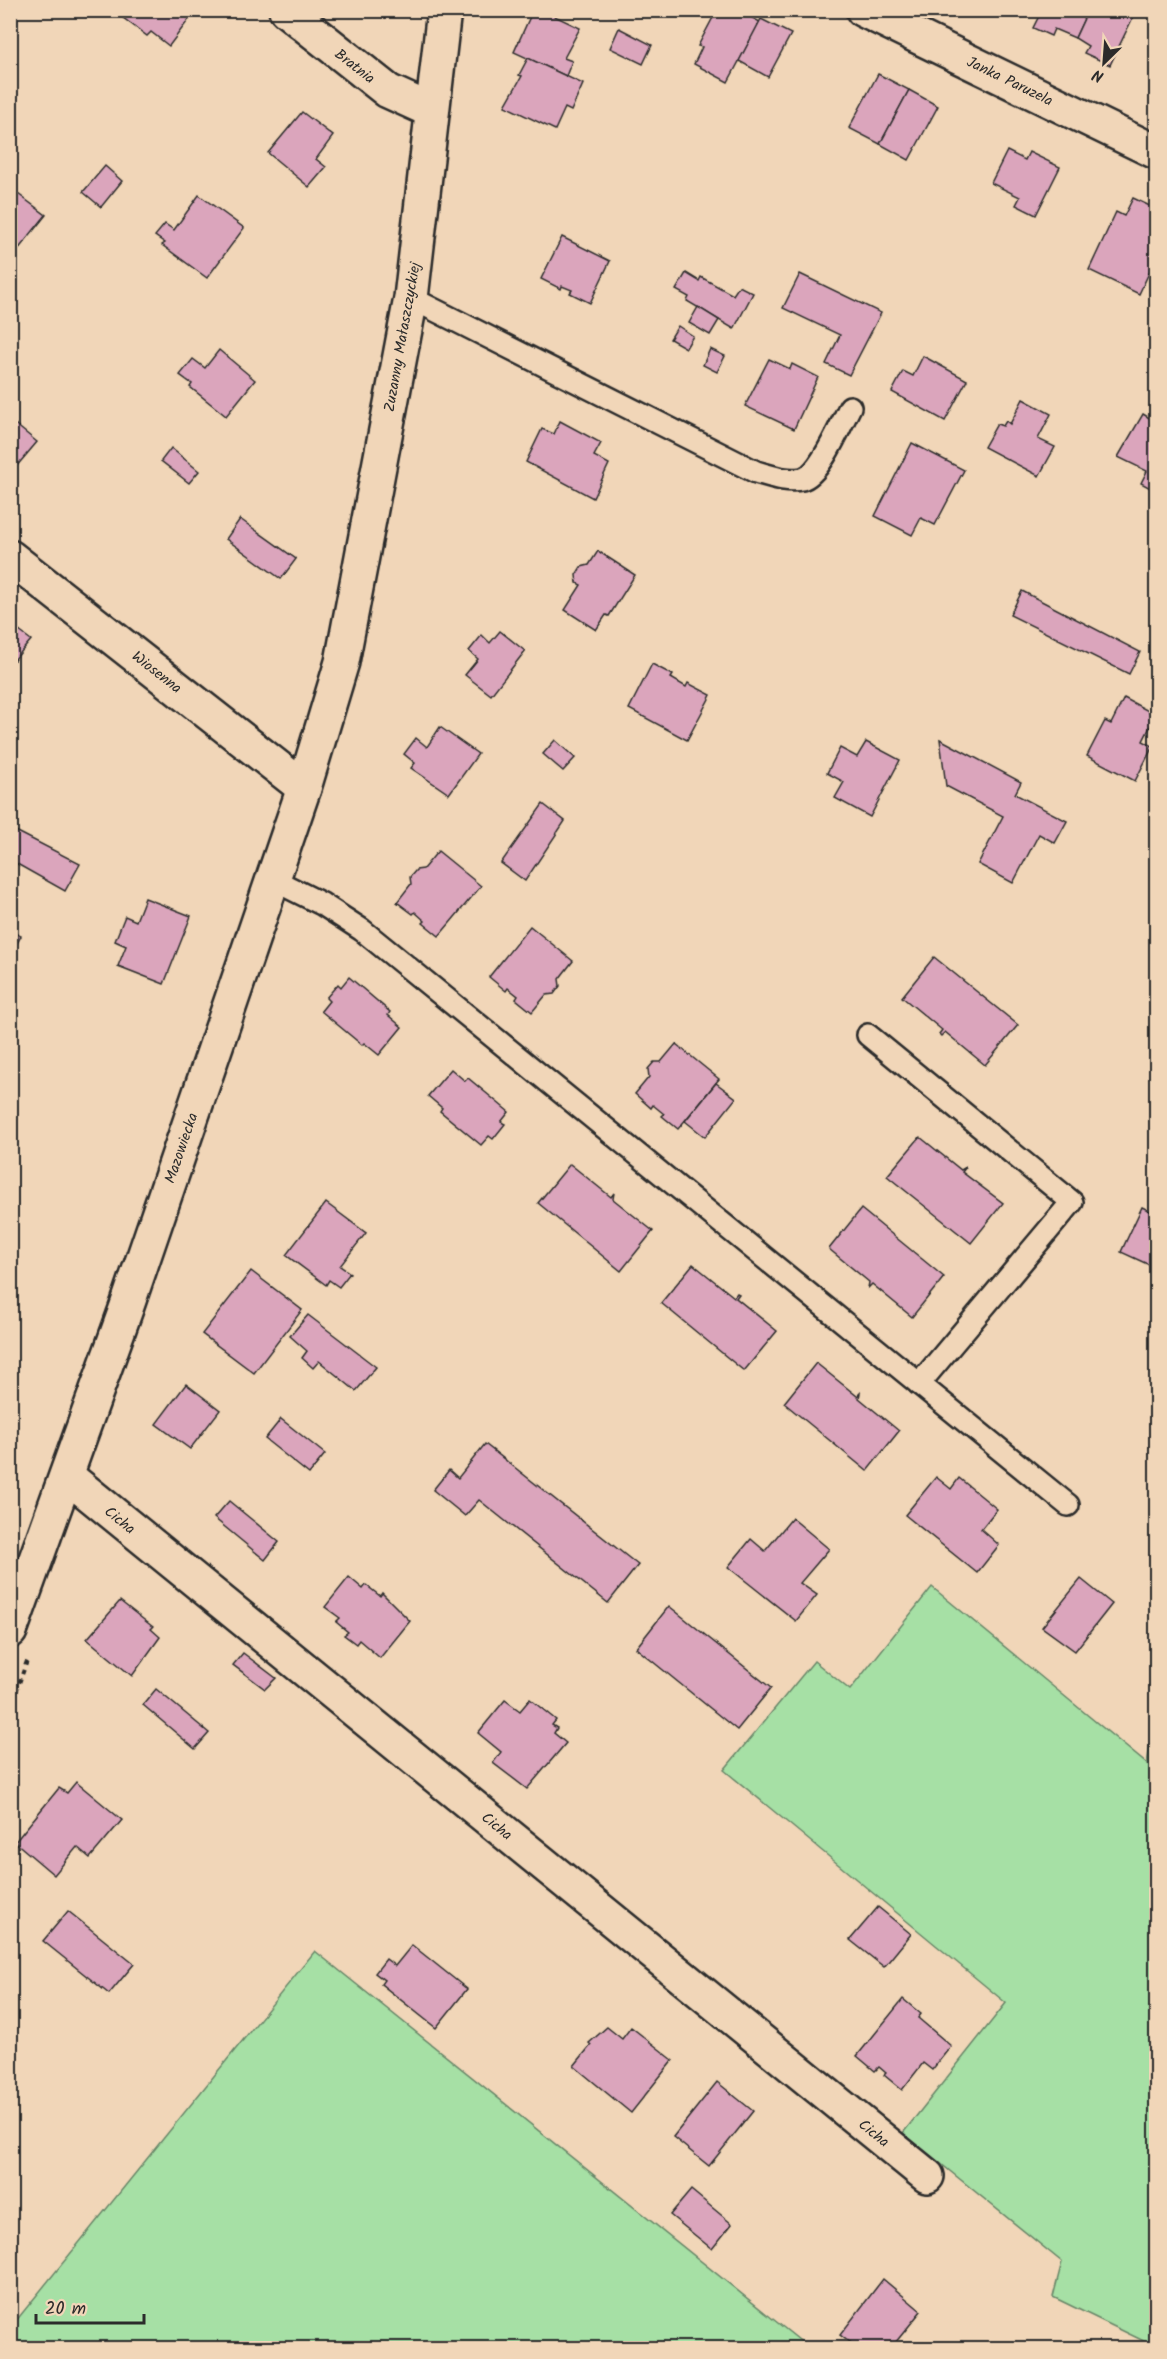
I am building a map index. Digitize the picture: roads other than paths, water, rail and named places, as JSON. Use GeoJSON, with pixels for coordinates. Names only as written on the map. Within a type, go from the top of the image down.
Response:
{"type":"FeatureCollection","features":[{"type":"Feature","properties":{"kind":"street","name":"Bratnia"},"geometry":{"type":"LineString","coordinates":[[286,10],[388,91],[432,111]]}},
{"type":"Feature","properties":{"kind":"street","name":"Zuzanny Małaszczyckiej"},"geometry":{"type":"LineString","coordinates":[[342,662],[411,298],[444,10]]}},
{"type":"Feature","properties":{"kind":"street","name":"Janka Paruzela"},"geometry":{"type":"LineString","coordinates":[[863,10],[1156,152]]}},
{"type":"Feature","properties":{"kind":"street","name":"Wiosenna"},"geometry":{"type":"LineString","coordinates":[[10,557],[304,788]]}},
{"type":"Feature","properties":{"kind":"street","name":"Mazowiecka"},"geometry":{"type":"LineString","coordinates":[[10,1631],[67,1476],[304,788],[342,662]]}},
{"type":"Feature","properties":{"kind":"street","name":"Cicha"},"geometry":{"type":"LineString","coordinates":[[67,1476],[927,2176]]}},
{"type":"Feature","properties":{"kind":"lane"},"geometry":{"type":"LineString","coordinates":[[411,298],[756,472],[777,478],[804,479],[815,472],[850,407]]}},
{"type":"Feature","properties":{"kind":"lane"},"geometry":{"type":"LineString","coordinates":[[272,879],[322,904],[362,930],[1068,1505]]}},
{"type":"Feature","properties":{"kind":"lane"},"geometry":{"type":"LineString","coordinates":[[868,1035],[1072,1202],[919,1384]]}}]}
